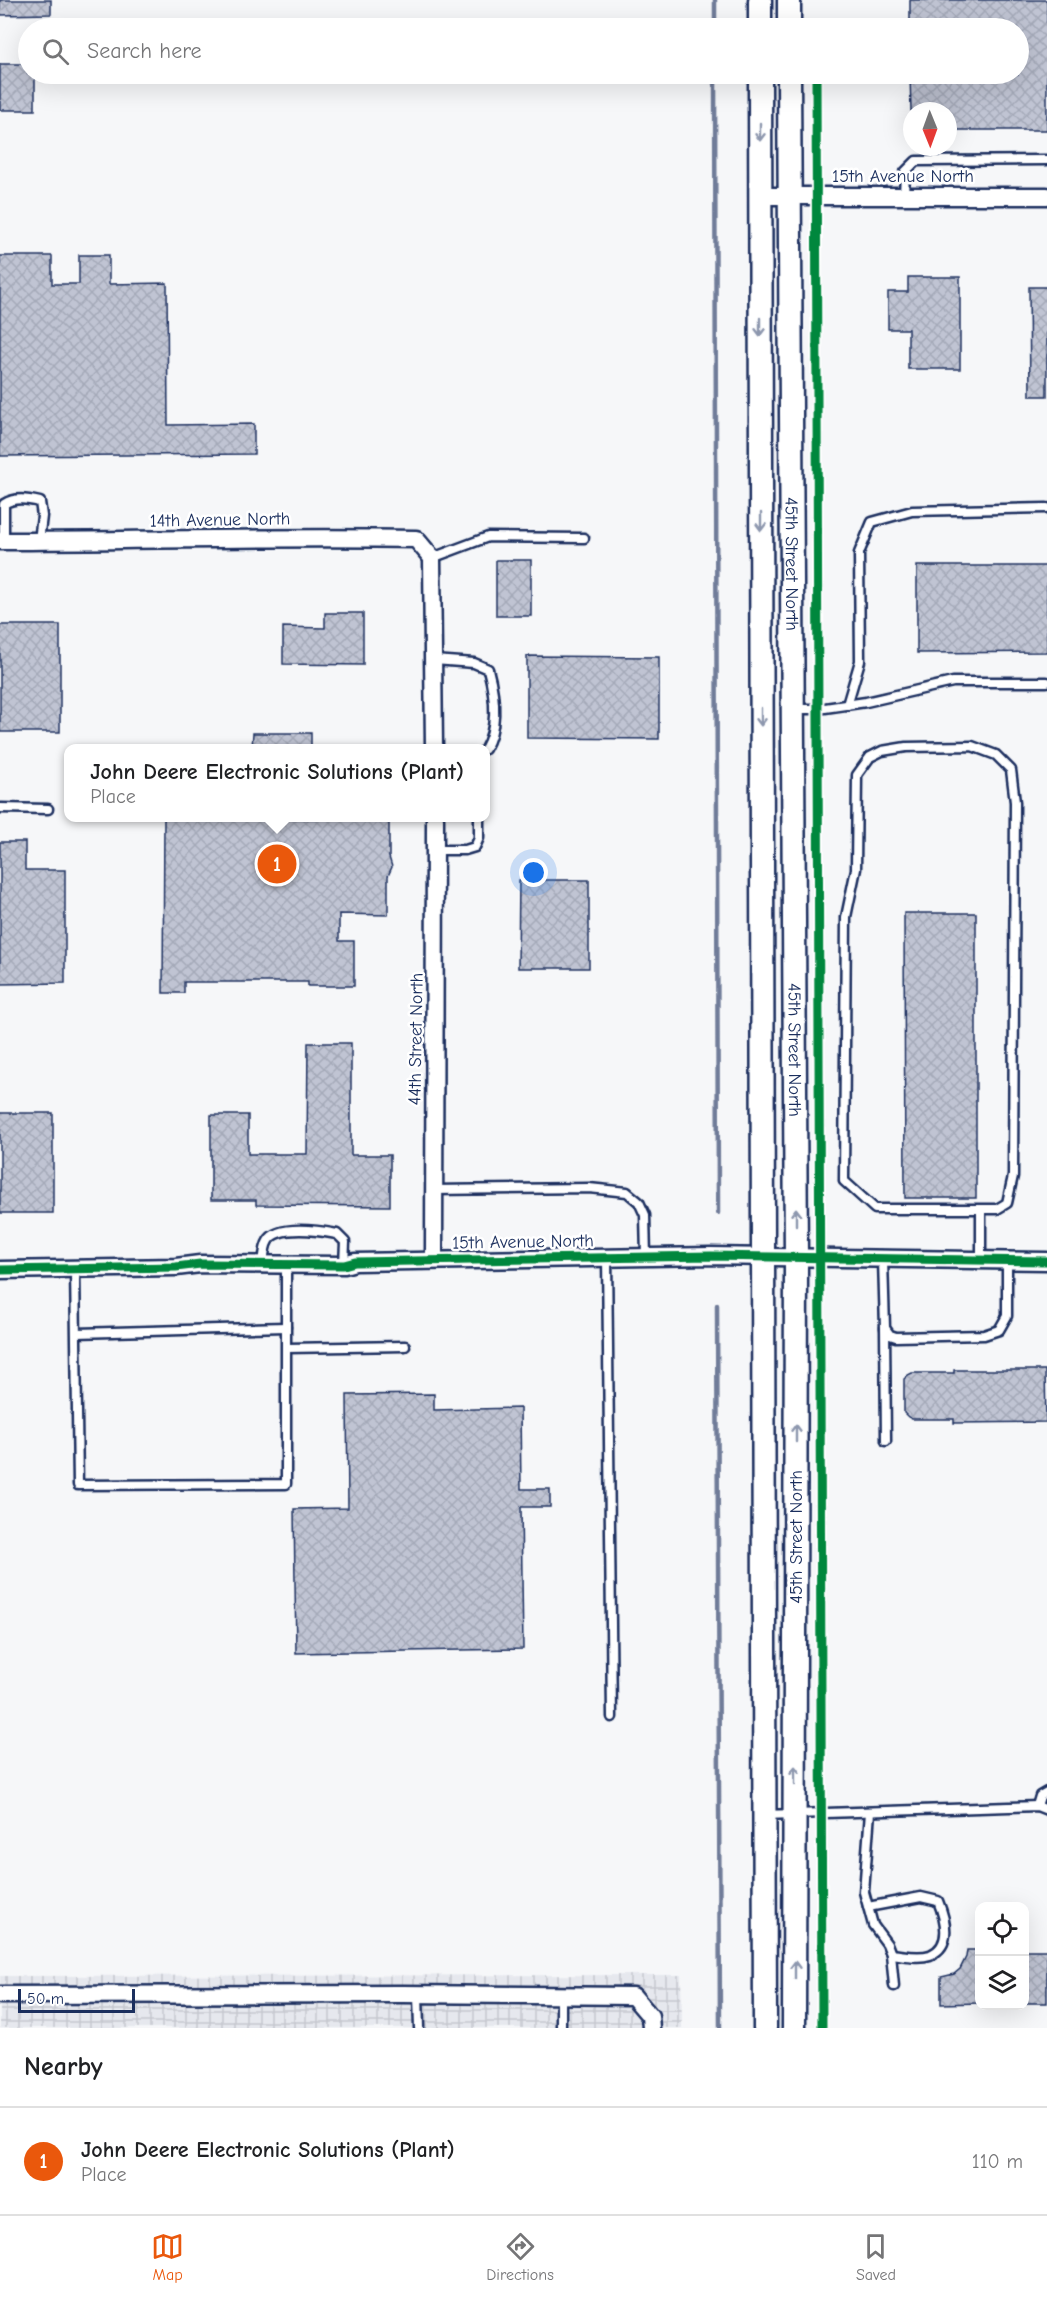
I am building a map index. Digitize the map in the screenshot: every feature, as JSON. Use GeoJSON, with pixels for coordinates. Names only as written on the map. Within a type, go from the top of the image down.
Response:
{"type":"FeatureCollection","features":[{"type":"Feature","properties":{"kind":"main road"},"geometry":{"type":"LineString","coordinates":[[760,0],[760,18]]}},
{"type":"Feature","properties":{"kind":"main road"},"geometry":{"type":"LineString","coordinates":[[789,0],[789,18]]}},
{"type":"Feature","properties":{"kind":"main road","name":"45th Street North"},"geometry":{"type":"LineString","coordinates":[[760,84],[765,2028]]}},
{"type":"Feature","properties":{"kind":"main road","name":"45th Street North"},"geometry":{"type":"LineString","coordinates":[[789,84],[796,1259],[794,2028]]}},
{"type":"Feature","properties":{"kind":"street","name":"15th Avenue North"},"geometry":{"type":"LineString","coordinates":[[760,196],[1047,196]]}},
{"type":"Feature","properties":{"kind":"street","name":"14th Avenue North"},"geometry":{"type":"LineString","coordinates":[[2,541],[314,537],[416,539],[432,558]]}},
{"type":"Feature","properties":{"kind":"street"},"geometry":{"type":"LineString","coordinates":[[432,558],[435,744]]}},
{"type":"Feature","properties":{"kind":"street","name":"44th Street North"},"geometry":{"type":"LineString","coordinates":[[434,1260],[432,1190],[435,1078],[435,822]]}},
{"type":"Feature","properties":{"kind":"street","name":"15th Avenue North"},"geometry":{"type":"LineString","coordinates":[[0,1270],[176,1267],[200,1264],[344,1266],[356,1262],[607,1256],[1047,1261]]}},
{"type":"Feature","properties":{"kind":"street"},"geometry":{"type":"LineString","coordinates":[[0,1995],[633,1996],[650,2016],[651,2028]]}},
{"type":"Feature","properties":{"kind":"lane"},"geometry":{"type":"LineString","coordinates":[[904,196],[905,172],[916,161],[1047,160]]}},
{"type":"Feature","properties":{"kind":"lane"},"geometry":{"type":"LineString","coordinates":[[2,541],[4,504],[10,499],[28,499],[40,502],[42,516],[39,541]]}},
{"type":"Feature","properties":{"kind":"lane"},"geometry":{"type":"LineString","coordinates":[[847,705],[860,662],[859,554],[872,522],[912,511],[1047,508]]}},
{"type":"Feature","properties":{"kind":"lane"},"geometry":{"type":"LineString","coordinates":[[432,558],[488,537],[584,538]]}},
{"type":"Feature","properties":{"kind":"lane"},"geometry":{"type":"LineString","coordinates":[[434,660],[474,663],[488,669],[493,688],[494,734],[489,744]]}},
{"type":"Feature","properties":{"kind":"lane"},"geometry":{"type":"LineString","coordinates":[[794,709],[847,705],[953,682],[1047,682]]}},
{"type":"Feature","properties":{"kind":"lane"},"geometry":{"type":"LineString","coordinates":[[972,746],[996,755],[1011,770],[1015,802],[1013,1176],[1007,1203],[997,1209],[981,1209],[875,1209],[844,1181],[846,917],[856,869],[857,775],[870,757],[882,751],[906,747],[972,746]]}},
{"type":"Feature","properties":{"kind":"lane"},"geometry":{"type":"LineString","coordinates":[[0,808],[48,809]]}},
{"type":"Feature","properties":{"kind":"lane"},"geometry":{"type":"LineString","coordinates":[[436,850],[465,850],[475,847],[479,838],[479,822]]}},
{"type":"Feature","properties":{"kind":"lane"},"geometry":{"type":"LineString","coordinates":[[432,1190],[589,1188],[627,1192],[639,1202],[645,1215],[646,1257]]}},
{"type":"Feature","properties":{"kind":"lane"},"geometry":{"type":"LineString","coordinates":[[981,1209],[981,1261]]}},
{"type":"Feature","properties":{"kind":"lane"},"geometry":{"type":"LineString","coordinates":[[263,1265],[267,1242],[272,1235],[279,1231],[294,1230],[337,1234],[345,1242],[344,1266]]}},
{"type":"Feature","properties":{"kind":"lane"},"geometry":{"type":"LineString","coordinates":[[607,1256],[612,1717]]}},
{"type":"Feature","properties":{"kind":"lane"},"geometry":{"type":"LineString","coordinates":[[883,1260],[886,1441]]}},
{"type":"Feature","properties":{"kind":"lane"},"geometry":{"type":"LineString","coordinates":[[885,1328],[890,1335],[896,1337],[984,1335],[999,1330],[1008,1316],[1007,1261]]}},
{"type":"Feature","properties":{"kind":"lane"},"geometry":{"type":"LineString","coordinates":[[75,1268],[78,1485],[286,1484],[286,1264]]}},
{"type":"Feature","properties":{"kind":"lane"},"geometry":{"type":"LineString","coordinates":[[77,1333],[286,1327]]}},
{"type":"Feature","properties":{"kind":"lane"},"geometry":{"type":"LineString","coordinates":[[287,1348],[405,1346]]}},
{"type":"Feature","properties":{"kind":"lane"},"geometry":{"type":"LineString","coordinates":[[1037,1806],[1040,1796],[1047,1792]]}},
{"type":"Feature","properties":{"kind":"lane"},"geometry":{"type":"LineString","coordinates":[[764,1815],[1037,1806],[1047,1810]]}},
{"type":"Feature","properties":{"kind":"lane"},"geometry":{"type":"LineString","coordinates":[[870,1812],[864,1892],[873,1925],[891,1953],[894,1986]]}},
{"type":"Feature","properties":{"kind":"lane"},"geometry":{"type":"LineString","coordinates":[[868,1906],[921,1897],[938,1901],[944,1914],[946,1933],[942,1946],[930,1955],[916,1957],[891,1953]]}},
{"type":"Feature","properties":{"kind":"lane"},"geometry":{"type":"LineString","coordinates":[[418,1994],[419,2028]]}},
{"type":"Feature","properties":{"kind":"lane"},"geometry":{"type":"LineString","coordinates":[[561,1996],[561,2028]]}},
{"type":"Feature","properties":{"kind":"shaded area"},"geometry":{"type":"Polygon","coordinates":[[[681,1975],[682,2028],[0,2028],[0,1976],[681,1975]]]}},
{"type":"Feature","properties":{"kind":"building"},"geometry":{"type":"Polygon","coordinates":[[[0,0],[51,0],[51,14],[0,15],[0,0]]]}},
{"type":"Feature","properties":{"kind":"building"},"geometry":{"type":"Polygon","coordinates":[[[910,0],[1047,0],[1047,130],[957,130],[957,102],[911,102],[910,84],[1029,84],[1029,18],[910,18],[910,0]]]}},
{"type":"Feature","properties":{"kind":"building"},"geometry":{"type":"Polygon","coordinates":[[[0,64],[18,64],[18,84],[35,84],[35,110],[0,110],[0,64]]]}},
{"type":"Feature","properties":{"kind":"building"},"geometry":{"type":"Polygon","coordinates":[[[79,255],[109,255],[109,284],[167,283],[168,425],[254,424],[254,454],[0,456],[0,256],[52,256],[52,284],[79,284],[79,255]]]}},
{"type":"Feature","properties":{"kind":"building"},"geometry":{"type":"Polygon","coordinates":[[[908,277],[960,277],[960,369],[908,369],[908,329],[888,329],[888,292],[908,292],[908,277]]]}},
{"type":"Feature","properties":{"kind":"building"},"geometry":{"type":"Polygon","coordinates":[[[1029,287],[1047,287],[1047,396],[1030,396],[1029,287]]]}},
{"type":"Feature","properties":{"kind":"building"},"geometry":{"type":"Polygon","coordinates":[[[496,560],[531,560],[531,616],[496,616],[496,560]]]}},
{"type":"Feature","properties":{"kind":"building"},"geometry":{"type":"Polygon","coordinates":[[[917,566],[1047,566],[1047,652],[917,653],[917,566]]]}},
{"type":"Feature","properties":{"kind":"building"},"geometry":{"type":"Polygon","coordinates":[[[325,613],[363,613],[363,665],[283,664],[283,627],[325,628],[325,613]]]}},
{"type":"Feature","properties":{"kind":"building"},"geometry":{"type":"Polygon","coordinates":[[[0,625],[60,625],[60,732],[0,732],[0,625]]]}},
{"type":"Feature","properties":{"kind":"building"},"geometry":{"type":"Polygon","coordinates":[[[527,656],[659,657],[659,739],[527,738],[527,656]]]}},
{"type":"Feature","properties":{"kind":"building"},"geometry":{"type":"Polygon","coordinates":[[[253,733],[311,733],[311,744],[252,744],[253,733]]]}},
{"type":"Feature","properties":{"kind":"building"},"geometry":{"type":"Polygon","coordinates":[[[164,822],[389,822],[389,857],[392,867],[388,876],[388,915],[339,914],[339,941],[354,941],[354,986],[308,986],[308,982],[184,982],[184,993],[163,993],[164,822]]]}},
{"type":"Feature","properties":{"kind":"building"},"geometry":{"type":"Polygon","coordinates":[[[0,842],[25,842],[25,870],[65,870],[65,983],[0,984],[0,842]]]}},
{"type":"Feature","properties":{"kind":"building"},"geometry":{"type":"Polygon","coordinates":[[[519,880],[589,880],[589,968],[518,968],[519,880]]]}},
{"type":"Feature","properties":{"kind":"building"},"geometry":{"type":"Polygon","coordinates":[[[904,913],[976,913],[976,1198],[905,1198],[904,913]]]}},
{"type":"Feature","properties":{"kind":"building"},"geometry":{"type":"Polygon","coordinates":[[[308,1043],[351,1043],[351,1155],[390,1155],[390,1206],[256,1205],[256,1200],[211,1200],[211,1115],[248,1115],[248,1154],[307,1154],[308,1043]]]}},
{"type":"Feature","properties":{"kind":"building"},"geometry":{"type":"Polygon","coordinates":[[[0,1113],[53,1113],[53,1213],[0,1213],[0,1113]]]}},
{"type":"Feature","properties":{"kind":"building"},"geometry":{"type":"Polygon","coordinates":[[[954,1370],[1045,1370],[1046,1422],[954,1423],[954,1419],[912,1419],[904,1413],[904,1379],[908,1375],[912,1373],[954,1373],[954,1370]]]}},
{"type":"Feature","properties":{"kind":"building"},"geometry":{"type":"Polygon","coordinates":[[[434,1394],[434,1410],[520,1408],[521,1489],[550,1489],[550,1507],[521,1507],[523,1649],[296,1653],[294,1509],[348,1508],[347,1395],[434,1394]]]}},
{"type":"Feature","properties":{"kind":"building"},"geometry":{"type":"Polygon","coordinates":[[[967,1950],[975,1950],[975,2003],[941,2004],[941,1977],[954,1974],[960,1969],[967,1950]]]}},
{"type":"Feature","properties":{"kind":"building"},"geometry":{"type":"Polygon","coordinates":[[[1029,1950],[1047,1950],[1047,2003],[1029,2003],[1029,1950]]]}},
{"type":"Feature","properties":{"kind":"waterway"},"geometry":{"type":"LineString","coordinates":[[715,0],[715,18]]}},
{"type":"Feature","properties":{"kind":"waterway"},"geometry":{"type":"LineString","coordinates":[[715,84],[718,1213]]}},
{"type":"Feature","properties":{"kind":"waterway"},"geometry":{"type":"LineString","coordinates":[[717,1305],[720,2028]]}},
{"type":"Feature","properties":{"kind":"cycle path"},"geometry":{"type":"LineString","coordinates":[[816,84],[822,2028]]}},
{"type":"Feature","properties":{"kind":"cycle path"},"geometry":{"type":"LineString","coordinates":[[0,1270],[176,1267],[200,1264],[344,1265],[355,1262],[711,1256],[1047,1261]]}},
{"type":"Feature","properties":{"kind":"place","name":"John Deere Electronic Solutions (Plant)"},"geometry":{"type":"Point","coordinates":[277,864]}}]}
